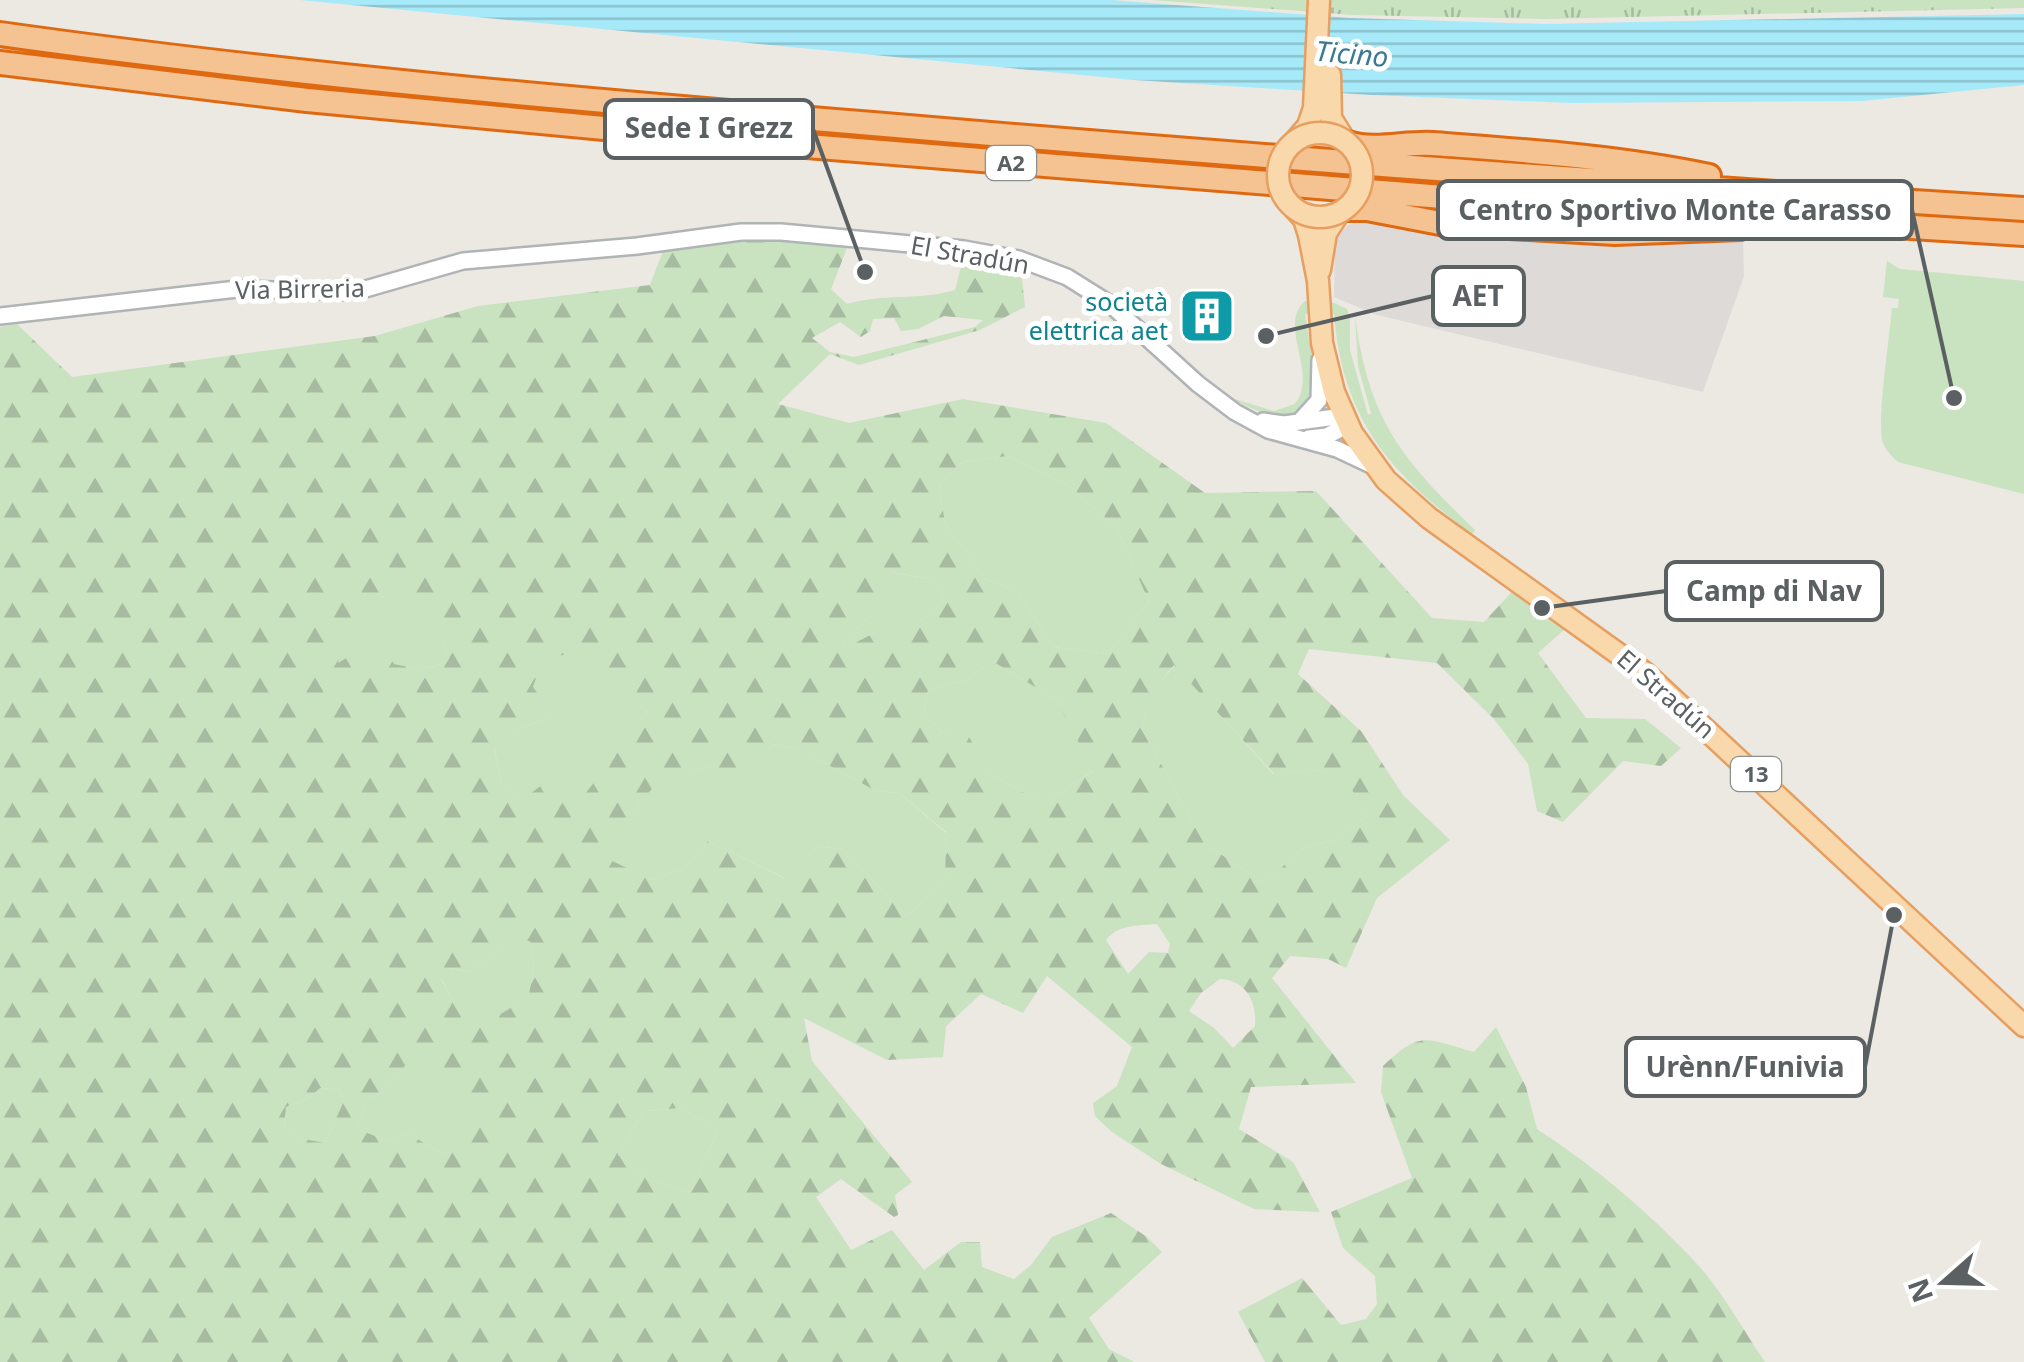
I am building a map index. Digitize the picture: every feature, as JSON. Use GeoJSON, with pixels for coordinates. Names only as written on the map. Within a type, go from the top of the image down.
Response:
{"type":"FeatureCollection","features":[{"type":"Feature","properties":{"kind":"highway","name":"A2"},"geometry":{"type":"LineString","coordinates":[[0,34],[207,62],[634,104],[1106,144],[2024,209]]}},
{"type":"Feature","properties":{"kind":"highway","name":"A2"},"geometry":{"type":"LineString","coordinates":[[0,63],[307,100],[740,140],[1480,200],[2024,234]]}},
{"type":"Feature","properties":{"kind":"highway"},"geometry":{"type":"LineString","coordinates":[[1346,141],[1370,148],[1419,143],[1638,161],[1801,195]]}},
{"type":"Feature","properties":{"kind":"highway"},"geometry":{"type":"LineString","coordinates":[[1342,211],[1367,209],[1440,224],[1616,233],[1860,222]]}},
{"type":"Feature","properties":{"kind":"main road"},"geometry":{"type":"LineString","coordinates":[[1319,0],[1314,108],[1308,126],[1286,149],[1278,174],[1279,187],[1294,208],[1316,217],[1342,211],[1360,189],[1362,176],[1362,164],[1334,124],[1330,106],[1332,0]]}},
{"type":"Feature","properties":{"kind":"main road"},"geometry":{"type":"LineString","coordinates":[[1296,140],[1320,132],[1346,141]]}},
{"type":"Feature","properties":{"kind":"main road","name":"13"},"geometry":{"type":"LineString","coordinates":[[1294,208],[1307,226],[1318,281],[1326,363],[1346,421],[1376,468]]}},
{"type":"Feature","properties":{"kind":"main road","name":"13"},"geometry":{"type":"LineString","coordinates":[[1318,281],[1326,233],[1342,211]]}},
{"type":"Feature","properties":{"kind":"main road","name":"El Stradún"},"geometry":{"type":"LineString","coordinates":[[1376,468],[1418,508],[1622,654],[1669,693],[2024,1026]]}},
{"type":"Feature","properties":{"kind":"street","name":"El Stradún"},"geometry":{"type":"LineString","coordinates":[[715,236],[780,232],[886,241],[964,249],[1034,264],[1067,277],[1110,304],[1198,384],[1236,412],[1297,430]]}},
{"type":"Feature","properties":{"kind":"street","name":"Via Birreria"},"geometry":{"type":"LineString","coordinates":[[0,316],[237,289],[354,292],[463,261],[715,236]]}},
{"type":"Feature","properties":{"kind":"street"},"geometry":{"type":"LineString","coordinates":[[1297,430],[1319,400],[1320,321]]}},
{"type":"Feature","properties":{"kind":"street"},"geometry":{"type":"LineString","coordinates":[[1297,430],[1346,421]]}},
{"type":"Feature","properties":{"kind":"street"},"geometry":{"type":"LineString","coordinates":[[1297,430],[1376,468]]}},
{"type":"Feature","properties":{"kind":"shaded area"},"geometry":{"type":"Polygon","coordinates":[[[1359,221],[1441,232],[1743,240],[1744,276],[1703,392],[1377,315],[1334,297],[1335,242],[1346,226],[1359,221]]]}},
{"type":"Feature","properties":{"kind":"green space"},"geometry":{"type":"Polygon","coordinates":[[[1153,0],[2024,0],[2024,8],[1545,19],[1353,15],[1153,0]]]}},
{"type":"Feature","properties":{"kind":"green space"},"geometry":{"type":"Polygon","coordinates":[[[736,233],[851,238],[831,289],[847,304],[955,290],[963,259],[1021,270],[1025,307],[980,330],[859,365],[830,354],[778,404],[849,423],[963,399],[1106,423],[1205,493],[1316,491],[1432,618],[1484,622],[1520,583],[1575,620],[1538,653],[1586,718],[1645,719],[1681,748],[1661,766],[1623,761],[1563,822],[1537,811],[1528,764],[1494,719],[1437,663],[1309,649],[1298,674],[1361,731],[1403,795],[1450,840],[1377,898],[1346,968],[1328,959],[1290,956],[1272,978],[1356,1083],[1251,1087],[1239,1129],[1293,1162],[1320,1212],[1254,1209],[1161,1164],[1112,1132],[1095,1116],[1093,1103],[1117,1086],[1132,1047],[1047,976],[1023,1013],[981,994],[946,1026],[943,1057],[887,1060],[804,1018],[812,1061],[912,1182],[895,1195],[898,1215],[894,1217],[841,1179],[816,1197],[851,1250],[892,1230],[924,1270],[961,1242],[980,1242],[982,1267],[1014,1279],[1031,1265],[1052,1237],[1111,1213],[1162,1252],[1089,1318],[1109,1349],[1134,1362],[0,1362],[0,327],[17,324],[72,377],[375,336],[478,306],[650,285],[666,243],[736,233]],[[944,316],[918,329],[901,331],[894,318],[873,319],[870,331],[861,337],[840,322],[812,338],[830,352],[854,357],[975,327],[983,320],[944,316]],[[1007,456],[963,462],[939,486],[945,523],[985,579],[1017,591],[1054,647],[1108,654],[1149,602],[1117,528],[1065,483],[1007,456]],[[891,572],[871,616],[844,639],[843,649],[882,629],[888,618],[918,624],[945,598],[930,579],[891,572]],[[405,589],[390,591],[341,634],[338,663],[370,644],[385,650],[394,664],[415,668],[449,659],[431,613],[411,613],[405,589]],[[570,653],[542,661],[533,687],[553,716],[517,730],[494,748],[502,785],[520,802],[553,776],[579,802],[648,712],[570,653]],[[992,661],[966,680],[928,690],[924,714],[943,733],[968,735],[988,772],[1040,802],[1093,771],[1057,700],[992,661]],[[1174,665],[1151,694],[1142,729],[1204,843],[1264,883],[1302,849],[1340,838],[1366,817],[1346,778],[1318,770],[1274,774],[1174,665]],[[766,743],[748,780],[712,766],[661,779],[639,803],[612,861],[653,880],[684,868],[708,841],[784,878],[818,846],[844,850],[906,916],[945,883],[946,832],[899,793],[876,791],[799,749],[766,743]],[[1157,924],[1123,928],[1106,940],[1128,974],[1149,952],[1168,953],[1170,944],[1157,924]],[[507,941],[471,972],[451,968],[441,979],[452,999],[490,1020],[528,998],[534,969],[530,941],[507,941]],[[1220,979],[1201,993],[1189,1011],[1214,1028],[1233,1048],[1255,1026],[1252,1001],[1237,983],[1220,979]],[[419,1047],[389,1087],[368,1100],[357,1129],[391,1142],[408,1133],[445,1156],[492,1111],[419,1047]],[[320,1088],[309,1098],[286,1107],[284,1127],[304,1139],[325,1143],[343,1103],[340,1090],[320,1088]],[[681,1108],[644,1111],[618,1155],[652,1181],[690,1192],[718,1131],[681,1108]]]}},
{"type":"Feature","properties":{"kind":"green space"},"geometry":{"type":"Polygon","coordinates":[[[1887,261],[1900,269],[2024,281],[2024,494],[1898,462],[1883,443],[1882,399],[1892,308],[1898,308],[1899,299],[1883,297],[1887,261]]]}},
{"type":"Feature","properties":{"kind":"green space"},"geometry":{"type":"Polygon","coordinates":[[[1305,301],[1334,303],[1347,309],[1350,350],[1368,415],[1371,413],[1358,366],[1355,316],[1369,384],[1392,435],[1427,481],[1475,530],[1472,534],[1417,489],[1376,441],[1348,385],[1334,314],[1305,314],[1316,384],[1311,401],[1295,416],[1268,416],[1228,397],[1274,411],[1295,404],[1303,378],[1295,323],[1305,301]]]}},
{"type":"Feature","properties":{"kind":"green space"},"geometry":{"type":"Polygon","coordinates":[[[1007,456],[1065,483],[1117,528],[1149,602],[1108,654],[1054,647],[1017,591],[985,579],[945,523],[939,486],[963,462],[1007,456]]]}},
{"type":"Feature","properties":{"kind":"green space"},"geometry":{"type":"Polygon","coordinates":[[[890,572],[930,579],[945,598],[918,624],[882,629],[843,649],[844,639],[871,616],[890,572]]]}},
{"type":"Feature","properties":{"kind":"green space"},"geometry":{"type":"Polygon","coordinates":[[[406,588],[431,612],[449,659],[429,667],[408,667],[393,664],[385,650],[337,664],[340,634],[390,591],[406,588]]]}},
{"type":"Feature","properties":{"kind":"green space"},"geometry":{"type":"Polygon","coordinates":[[[570,652],[648,712],[579,803],[520,802],[502,785],[494,747],[517,730],[553,716],[533,688],[541,661],[570,652]]]}},
{"type":"Feature","properties":{"kind":"green space"},"geometry":{"type":"Polygon","coordinates":[[[992,661],[1057,700],[1094,770],[1040,802],[988,772],[968,736],[943,733],[924,714],[928,690],[966,680],[992,661]]]}},
{"type":"Feature","properties":{"kind":"green space"},"geometry":{"type":"Polygon","coordinates":[[[1175,665],[1273,774],[1318,770],[1347,778],[1366,817],[1340,838],[1302,849],[1264,883],[1204,843],[1142,729],[1151,693],[1175,665]]]}},
{"type":"Feature","properties":{"kind":"green space"},"geometry":{"type":"Polygon","coordinates":[[[766,743],[799,749],[876,791],[899,793],[946,833],[945,883],[906,916],[844,850],[818,846],[785,878],[708,841],[684,868],[653,880],[611,861],[639,803],[660,779],[712,766],[766,743]]]}},
{"type":"Feature","properties":{"kind":"green space"},"geometry":{"type":"Polygon","coordinates":[[[530,940],[534,969],[528,998],[489,1021],[452,999],[441,978],[450,968],[471,972],[507,941],[530,940]]]}},
{"type":"Feature","properties":{"kind":"green space"},"geometry":{"type":"Polygon","coordinates":[[[1496,1027],[1526,1087],[1537,1129],[1602,1175],[1680,1246],[1716,1288],[1765,1362],[1265,1362],[1238,1312],[1302,1278],[1341,1325],[1366,1319],[1377,1304],[1375,1276],[1343,1248],[1331,1212],[1412,1178],[1381,1092],[1383,1066],[1407,1046],[1425,1040],[1474,1052],[1496,1027]]]}},
{"type":"Feature","properties":{"kind":"green space"},"geometry":{"type":"Polygon","coordinates":[[[419,1046],[493,1111],[445,1156],[408,1133],[391,1142],[357,1129],[368,1100],[389,1087],[419,1046]]]}},
{"type":"Feature","properties":{"kind":"green space"},"geometry":{"type":"Polygon","coordinates":[[[320,1088],[340,1090],[343,1103],[325,1143],[304,1139],[284,1127],[286,1107],[309,1098],[320,1088]]]}},
{"type":"Feature","properties":{"kind":"green space"},"geometry":{"type":"Polygon","coordinates":[[[681,1108],[718,1131],[690,1192],[652,1181],[618,1155],[644,1111],[681,1108]]]}},
{"type":"Feature","properties":{"kind":"water","name":"Ticino"},"geometry":{"type":"Polygon","coordinates":[[[300,0],[1111,0],[1350,18],[1545,24],[2024,14],[2024,85],[1862,101],[1571,103],[1371,95],[1134,80],[300,0]]]}},
{"type":"Feature","properties":{"kind":"place","name":"Sede I Grezz"},"geometry":{"type":"Point","coordinates":[865,272]}},
{"type":"Feature","properties":{"kind":"place","name":"società elettrica aet"},"geometry":{"type":"Point","coordinates":[1207,316]}},
{"type":"Feature","properties":{"kind":"place","name":"AET"},"geometry":{"type":"Point","coordinates":[1266,336]}},
{"type":"Feature","properties":{"kind":"place","name":"Centro Sportivo Monte Carasso"},"geometry":{"type":"Point","coordinates":[1954,398]}},
{"type":"Feature","properties":{"kind":"place","name":"Camp di Nav"},"geometry":{"type":"Point","coordinates":[1542,608]}},
{"type":"Feature","properties":{"kind":"place","name":"Urènn/Funivia"},"geometry":{"type":"Point","coordinates":[1894,915]}}]}
